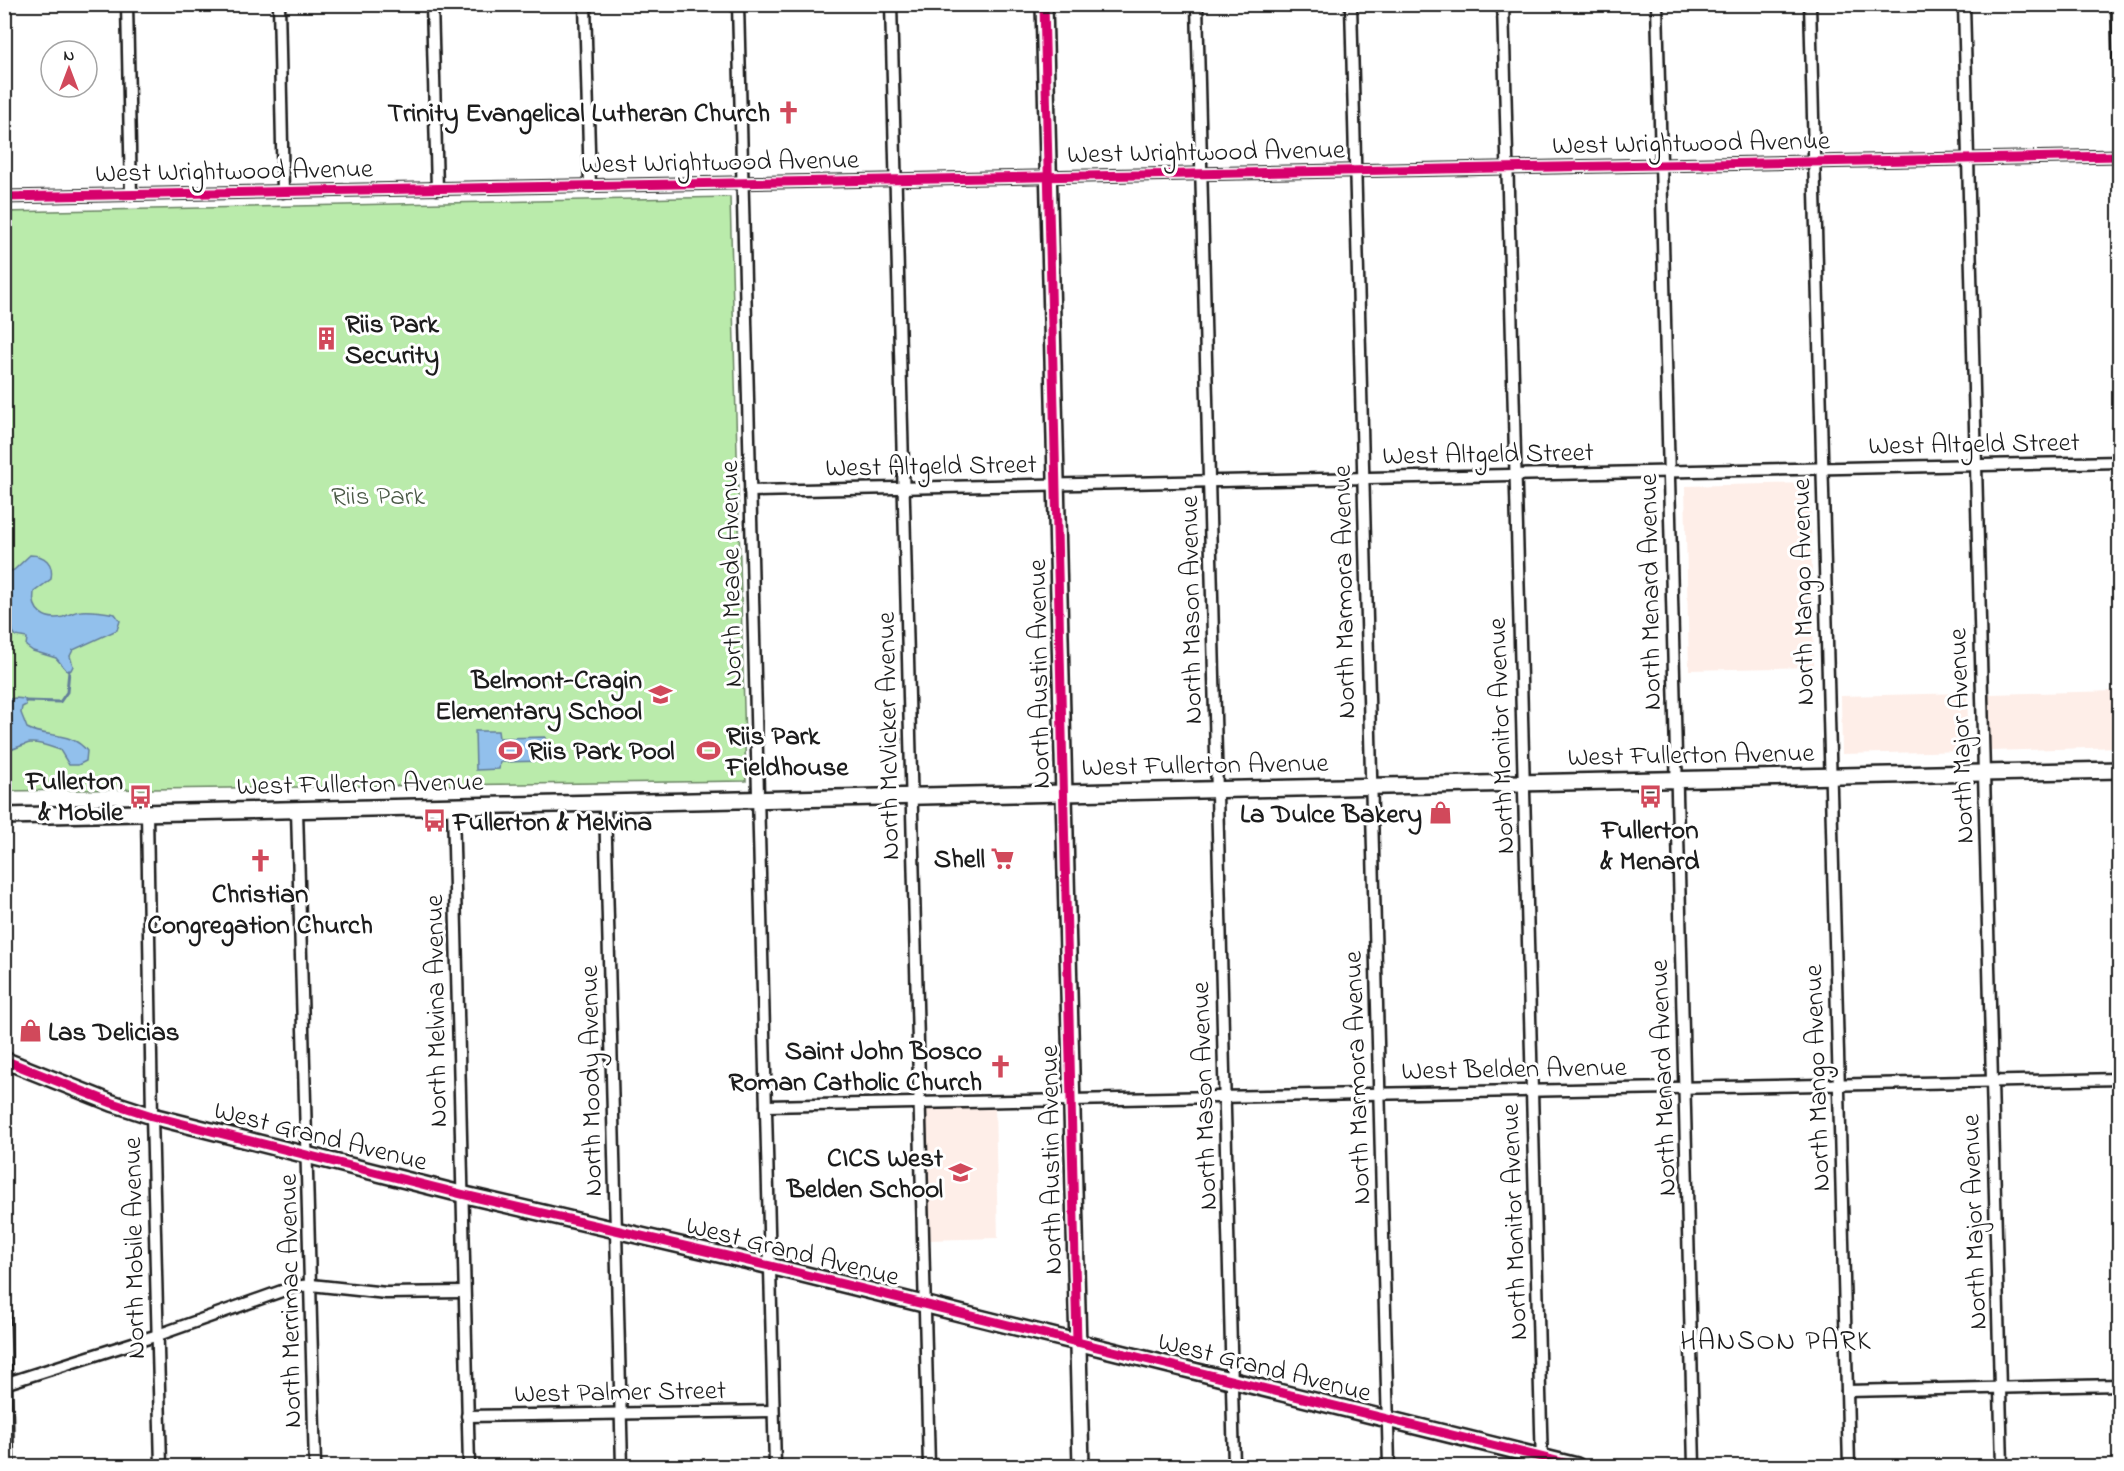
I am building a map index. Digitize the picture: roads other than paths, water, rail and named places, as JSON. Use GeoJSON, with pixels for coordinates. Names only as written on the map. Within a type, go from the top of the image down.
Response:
{"type":"FeatureCollection","features":[{"type":"Feature","properties":{"kind":"main road","name":"North Austin Avenue"},"geometry":{"type":"LineString","coordinates":[[1044,4],[1081,1467]]}},
{"type":"Feature","properties":{"kind":"main road","name":"West Fullerton Avenue"},"geometry":{"type":"LineString","coordinates":[[4,816],[2120,770]]}},
{"type":"Feature","properties":{"kind":"main road","name":"West Grand Avenue"},"geometry":{"type":"LineString","coordinates":[[4,1060],[112,1103],[152,1116],[461,1194],[770,1266],[1387,1419],[1542,1462],[1577,1467]]}},
{"type":"Feature","properties":{"kind":"street"},"geometry":{"type":"LineString","coordinates":[[127,4],[132,195]]}},
{"type":"Feature","properties":{"kind":"street"},"geometry":{"type":"LineString","coordinates":[[279,4],[283,192]]}},
{"type":"Feature","properties":{"kind":"street"},"geometry":{"type":"LineString","coordinates":[[432,4],[437,189]]}},
{"type":"Feature","properties":{"kind":"street"},"geometry":{"type":"LineString","coordinates":[[585,4],[590,186]]}},
{"type":"Feature","properties":{"kind":"street","name":"North Meade Avenue"},"geometry":{"type":"LineString","coordinates":[[738,4],[775,1467]]}},
{"type":"Feature","properties":{"kind":"street","name":"North McVicker Avenue"},"geometry":{"type":"LineString","coordinates":[[891,4],[929,1467]]}},
{"type":"Feature","properties":{"kind":"street","name":"North Mason Avenue"},"geometry":{"type":"LineString","coordinates":[[1197,4],[1234,1467]]}},
{"type":"Feature","properties":{"kind":"street","name":"North Marmora Avenue"},"geometry":{"type":"LineString","coordinates":[[1350,4],[1389,1467]]}},
{"type":"Feature","properties":{"kind":"street","name":"North Monitor Avenue"},"geometry":{"type":"LineString","coordinates":[[1503,4],[1542,1462]]}},
{"type":"Feature","properties":{"kind":"street","name":"North Menard Avenue"},"geometry":{"type":"LineString","coordinates":[[1656,4],[1694,1467]]}},
{"type":"Feature","properties":{"kind":"street","name":"North Mango Avenue"},"geometry":{"type":"LineString","coordinates":[[1810,4],[1849,1467]]}},
{"type":"Feature","properties":{"kind":"street","name":"North Major Avenue"},"geometry":{"type":"LineString","coordinates":[[1964,4],[2002,1467]]}},
{"type":"Feature","properties":{"kind":"street"},"geometry":{"type":"LineString","coordinates":[[2117,4],[2120,109]]}},
{"type":"Feature","properties":{"kind":"street","name":"West Wrightwood Avenue"},"geometry":{"type":"LineString","coordinates":[[4,197],[2120,156]]}},
{"type":"Feature","properties":{"kind":"street","name":"West Altgeld Street"},"geometry":{"type":"LineString","coordinates":[[750,491],[2120,462]]}},
{"type":"Feature","properties":{"kind":"street","name":"North Moody Avenue"},"geometry":{"type":"LineString","coordinates":[[605,803],[622,1467]]}},
{"type":"Feature","properties":{"kind":"street","name":"North Melvina Avenue"},"geometry":{"type":"LineString","coordinates":[[453,806],[469,1467]]}},
{"type":"Feature","properties":{"kind":"street","name":"North Merrimac Avenue"},"geometry":{"type":"LineString","coordinates":[[297,810],[315,1467]]}},
{"type":"Feature","properties":{"kind":"street","name":"North Mobile Avenue"},"geometry":{"type":"LineString","coordinates":[[147,813],[161,1467]]}},
{"type":"Feature","properties":{"kind":"street","name":"West Belden Avenue"},"geometry":{"type":"LineString","coordinates":[[766,1106],[2120,1079]]}},
{"type":"Feature","properties":{"kind":"street"},"geometry":{"type":"LineString","coordinates":[[5,1384],[158,1335],[294,1287],[311,1285],[386,1293],[464,1292]]}},
{"type":"Feature","properties":{"kind":"street"},"geometry":{"type":"LineString","coordinates":[[4,1303],[8,1467]]}},
{"type":"Feature","properties":{"kind":"street"},"geometry":{"type":"LineString","coordinates":[[1847,1391],[2120,1385]]}},
{"type":"Feature","properties":{"kind":"street","name":"West Palmer Street"},"geometry":{"type":"LineString","coordinates":[[467,1416],[773,1411]]}},
{"type":"Feature","properties":{"kind":"water"},"geometry":{"type":"Polygon","coordinates":[[[30,555],[44,558],[51,568],[51,579],[34,592],[37,609],[45,616],[56,618],[79,611],[98,611],[115,614],[120,621],[117,630],[73,650],[70,656],[73,666],[71,670],[67,671],[56,658],[33,651],[26,646],[27,638],[16,636],[5,614],[5,572],[14,570],[30,555]]]}},
{"type":"Feature","properties":{"kind":"water"},"geometry":{"type":"Polygon","coordinates":[[[25,699],[26,705],[22,707],[21,713],[27,728],[74,740],[87,751],[86,761],[78,765],[69,765],[60,750],[38,743],[30,743],[5,751],[5,700],[25,699]]]}},
{"type":"Feature","properties":{"kind":"water","name":"Riis Park Pool"},"geometry":{"type":"Polygon","coordinates":[[[475,731],[498,731],[499,738],[545,737],[545,761],[500,762],[499,769],[476,770],[475,731]]]}},
{"type":"Feature","properties":{"kind":"waterway"},"geometry":{"type":"LineString","coordinates":[[26,701],[60,702],[67,692],[69,671]]}},
{"type":"Feature","properties":{"kind":"place","name":"Trinity Evangelical Lutheran Church"},"geometry":{"type":"Point","coordinates":[788,112]}},
{"type":"Feature","properties":{"kind":"place","name":"Riis Park Security"},"geometry":{"type":"Point","coordinates":[327,339]}},
{"type":"Feature","properties":{"kind":"place","name":"Belmont-Cragin Elementary School"},"geometry":{"type":"Point","coordinates":[660,695]}},
{"type":"Feature","properties":{"kind":"place","name":"Riis Park Pool"},"geometry":{"type":"Point","coordinates":[510,750]}},
{"type":"Feature","properties":{"kind":"place","name":"Riis Park Fieldhouse"},"geometry":{"type":"Point","coordinates":[708,751]}},
{"type":"Feature","properties":{"kind":"place","name":"Fullerton & Mobile"},"geometry":{"type":"Point","coordinates":[141,796]}},
{"type":"Feature","properties":{"kind":"place","name":"Fullerton & Menard"},"geometry":{"type":"Point","coordinates":[1650,797]}},
{"type":"Feature","properties":{"kind":"place","name":"La Dulce Bakery"},"geometry":{"type":"Point","coordinates":[1440,813]}},
{"type":"Feature","properties":{"kind":"place","name":"Fullerton & Melvina"},"geometry":{"type":"Point","coordinates":[435,821]}},
{"type":"Feature","properties":{"kind":"place","name":"Shell"},"geometry":{"type":"Point","coordinates":[1003,858]}},
{"type":"Feature","properties":{"kind":"place","name":"Christian Congregation Church"},"geometry":{"type":"Point","coordinates":[260,861]}},
{"type":"Feature","properties":{"kind":"place","name":"Las Delicias"},"geometry":{"type":"Point","coordinates":[30,1031]}},
{"type":"Feature","properties":{"kind":"place","name":"Saint John Bosco Roman Catholic Church"},"geometry":{"type":"Point","coordinates":[1000,1066]}},
{"type":"Feature","properties":{"kind":"place","name":"CICS West Belden School"},"geometry":{"type":"Point","coordinates":[961,1173]}},
{"type":"Feature","properties":{"kind":"district","name":"HANSON PARK"},"geometry":{"type":"Point","coordinates":[1776,1339]}},
{"type":"Feature","properties":{"kind":"park label","name":"Riis Park"},"geometry":{"type":"Point","coordinates":[378,495]}}]}
